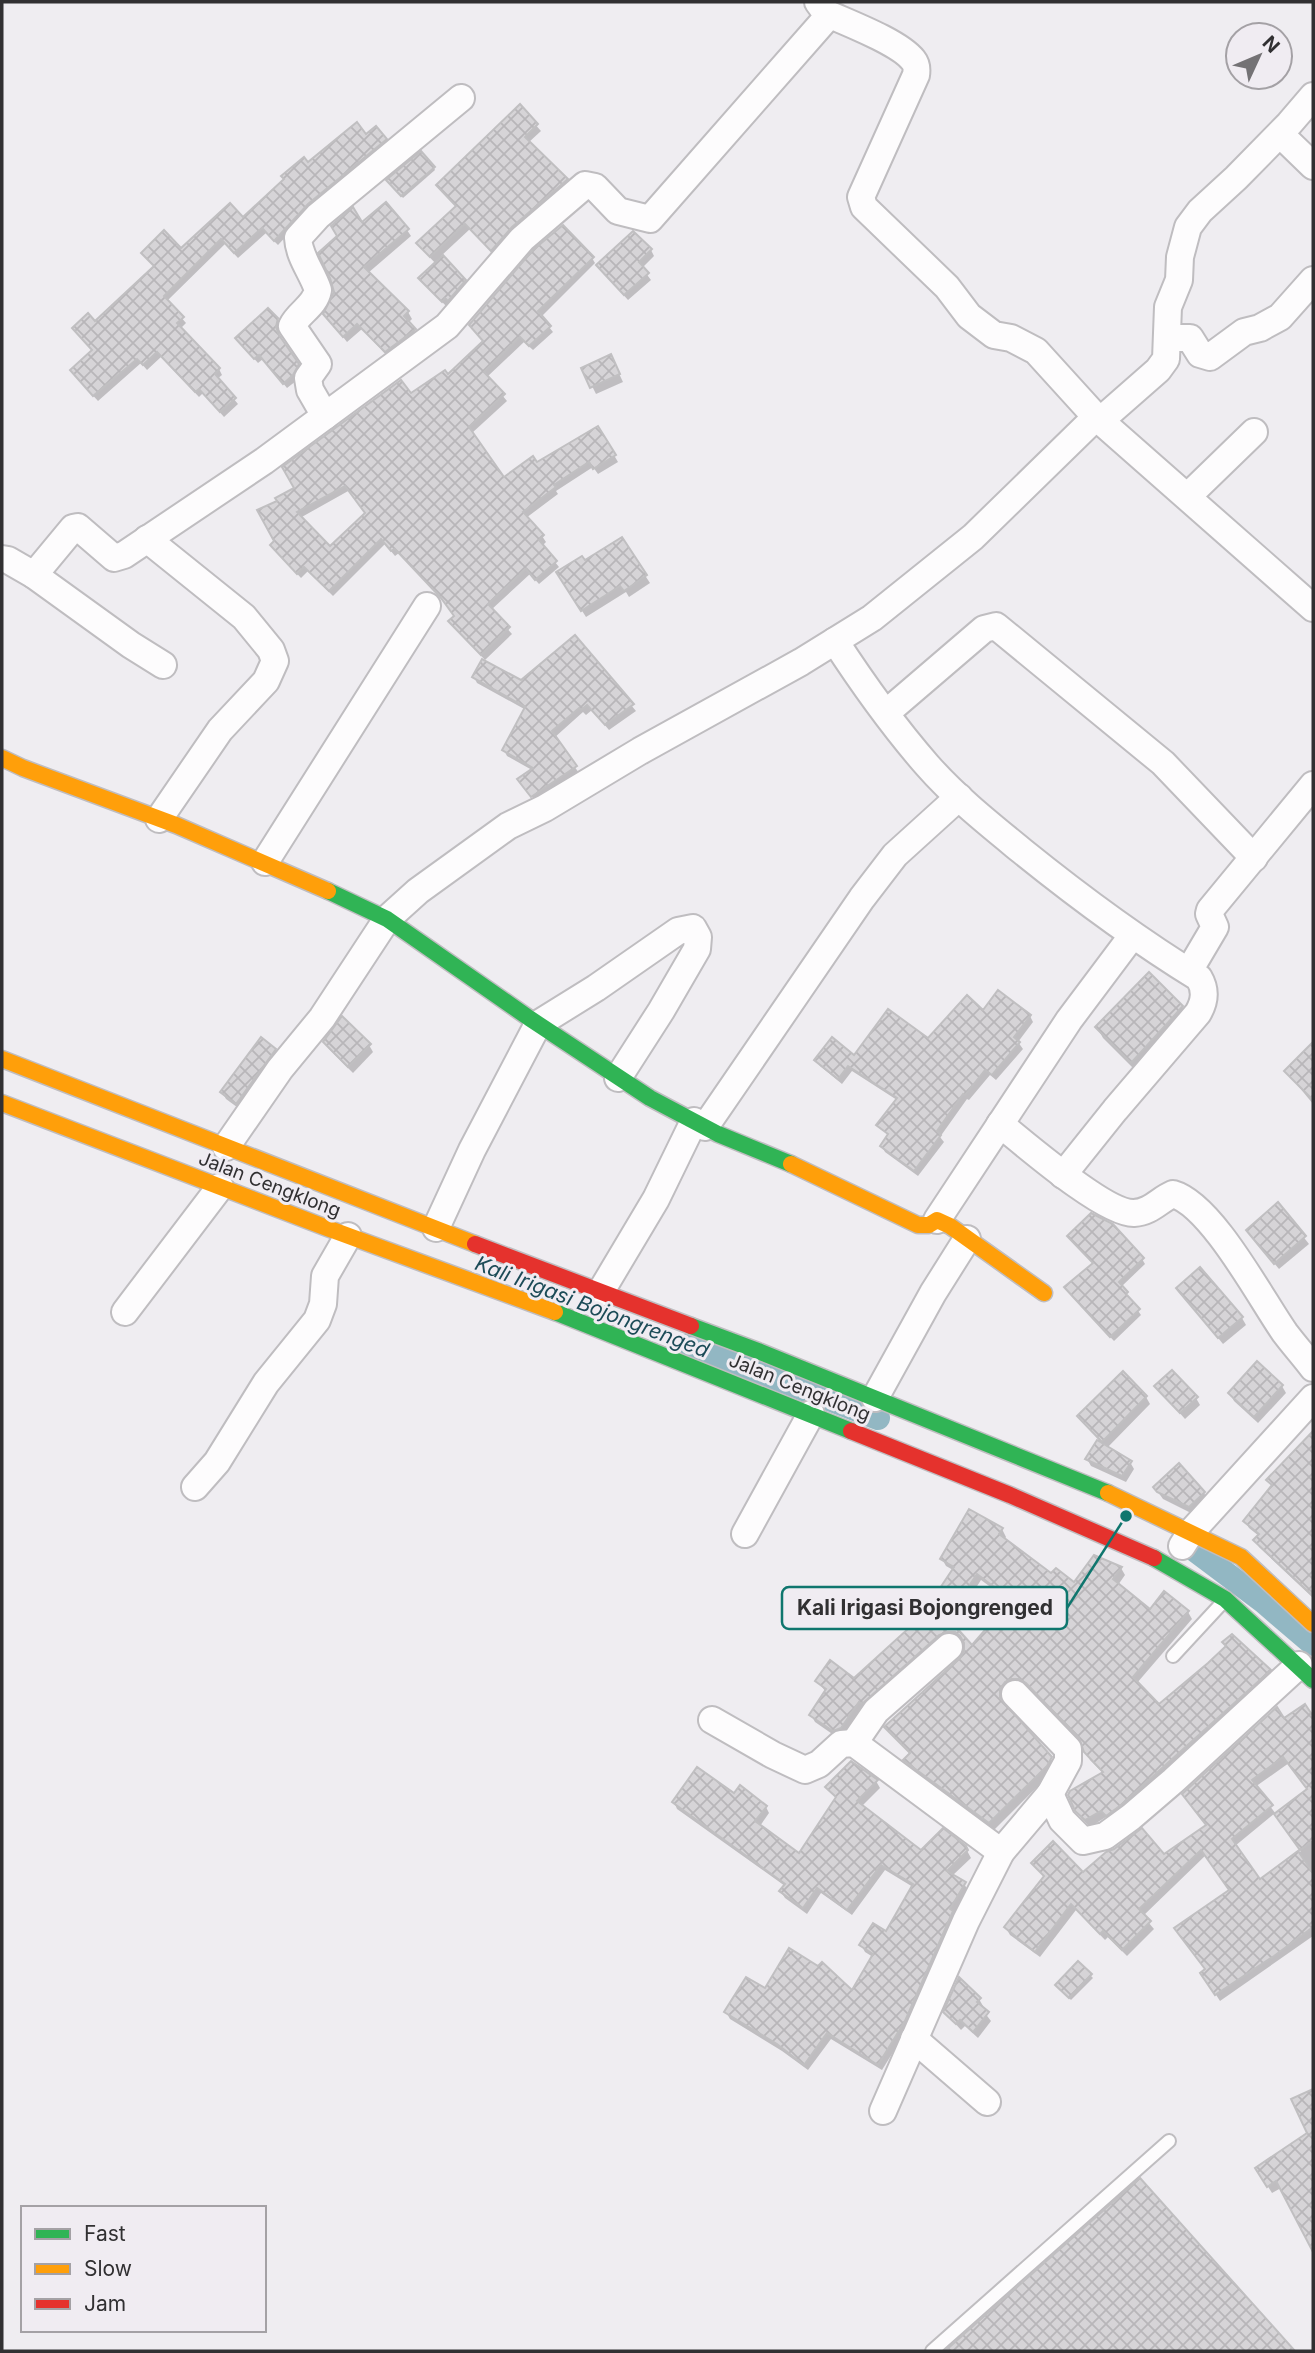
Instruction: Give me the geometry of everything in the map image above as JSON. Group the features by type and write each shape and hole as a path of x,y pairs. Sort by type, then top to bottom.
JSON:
{"street":[{"path":"34,575 72,528 84,530 114,558 124,555 264,461 447,326 522,239 585,185 594,187 618,211 650,219 824,21 822,8"},
{"path":"822,8 895,46 916,64 916,75 861,197 864,207 939,279 969,316 994,335 1011,338 1036,351 1098,419 1313,608"},
{"path":"226,1147 280,1069 322,1018 387,919 418,891 508,826 545,808 640,751 789,669 872,618 973,537 1098,419 1158,370 1166,359 1168,307 1179,280 1180,257 1188,227 1200,211 1280,134 1313,96"},
{"path":"326,416 310,390 308,379 318,364 292,326 295,319 313,303 318,290 300,252 298,239 318,216 461,99"},
{"path":"1280,134 1313,166"},
{"path":"1168,338 1190,338 1200,354 1210,357 1244,332 1260,328 1280,317 1313,280"},
{"path":"1188,496 1254,432"},
{"path":"147,539 244,617 271,650 275,661 266,681 220,730 159,819"},
{"path":"2,559 34,575 163,665"},
{"path":"265,862 427,606"},
{"path":"886,713 984,629 996,626 1164,764 1254,858"},
{"path":"835,641 928,766 959,797 1060,882 1132,936 1199,978 1204,989 1203,1003 1198,1013 1063,1175"},
{"path":"2,758 265,862 387,919 618,1078 700,1124 804,1170 919,1226 929,1225 937,1220 1069,1020 1132,936"},
{"path":"1189,971 1215,927 1210,910 1313,785"},
{"path":"584,1301 656,1199 700,1124 868,889 895,855 959,797"},
{"path":"436,1228 472,1150 538,1024 596,988 678,931 693,928 698,937 697,949 662,1011 618,1078"},
{"path":"2,1059 226,1147 338,1214 436,1228 584,1301 665,1336 868,1414 1073,1477 1180,1548 1241,1557 1313,1624"},
{"name":"Jalan Cengklong","path":"2,1102 220,1187 338,1214 584,1301 665,1336 750,1368 811,1414 868,1414 1010,1495 1180,1548 1225,1600 1306,1673"},
{"path":"1000,1124 1063,1175 1115,1209 1130,1213 1147,1211 1173,1194 1196,1209 1220,1236 1286,1334 1313,1367"},
{"path":"125,1312 220,1187"},
{"path":"195,1487 217,1462 266,1383 317,1320 323,1304 325,1276 338,1214"},
{"path":"937,1220 950,1226 1044,1293"},
{"path":"868,1414 933,1293 967,1239"},
{"path":"1180,1548 1313,1398"},
{"path":"745,1534 811,1414"},
{"path":"854,1743 876,1711 949,1647"},
{"path":"1050,1794 1062,1819 1083,1841 1105,1836 1306,1673"},
{"path":"883,2111 966,1921 1001,1852 1050,1794 1069,1761 1068,1749 1015,1694"},
{"path":"712,1720 804,1770 819,1764 841,1744 854,1743 1001,1852"},
{"path":"914,2039 987,2102"}],"lane":[{"path":"1173,1656 1225,1600"},
{"path":"932,2351 1169,2141"}],"building":[{"path":"520,104 538,124 525,137 568,179 512,227 491,251 465,224 430,257 416,243 456,206 436,185"},
{"path":"357,122 366,134 376,126 387,139 308,204 274,241 262,228 234,253 221,239 164,296 184,317 177,323 220,368 215,374 236,398 220,412 199,389 195,392 157,352 143,365 137,359 93,396 70,370 92,350 72,328 88,313 95,321 154,266 141,253 164,230 181,248 230,203 243,217 284,179 281,176 304,157 308,162"},
{"path":"421,151 435,167 401,196 386,180"},
{"path":"386,202 409,229 364,267 409,311 404,316 416,329 385,352 357,324 343,337 323,314 334,292 318,253 337,236 331,226 353,207 362,222"},
{"path":"563,225 594,257 538,311 551,326 529,346 520,337 484,372 505,394 469,427 504,477 533,456 537,462 598,426 616,455 593,469 589,462 554,485 556,487 523,512 544,535 539,540 557,561 535,580 526,569 488,604 510,627 481,655 448,621 454,616 441,598 395,549 391,551 381,539 329,591 304,567 297,574 270,545 274,541 257,510 277,501 275,498 294,488 282,467 401,380 411,393 445,370 448,374 483,341 469,325 533,250","holes":["345,486 365,513 330,546 297,512"]},
{"path":"633,231 652,249 639,262 649,273 624,295 596,265"},
{"path":"443,255 466,280 448,301 445,298 442,302 418,278"},
{"path":"268,308 278,318 276,327 279,335 299,364 293,375 283,384 259,355 254,359 235,338"},
{"path":"611,354 620,374 590,388 581,368"},
{"path":"622,537 647,575 624,591 620,586 581,611 556,572 582,556 585,560"},
{"path":"575,635 634,704 605,725 587,705 581,710 579,708 552,731 577,766 531,797 517,779 533,768 502,750 525,707 472,677 482,659 521,680"},
{"path":"1149,972 1183,1006 1131,1063 1095,1027"},
{"path":"998,990 1031,1015 1014,1037 1020,1042 992,1075 985,1070 965,1095 963,1094 937,1131 941,1135 914,1171 880,1146 888,1134 876,1125 897,1098 848,1066 838,1079 814,1060 832,1037 854,1055 888,1009 928,1038 967,995 983,1010"},
{"path":"342,1016 371,1044 348,1067 323,1042"},
{"path":"261,1037 276,1049 236,1104 220,1092"},
{"path":"1313,1042 1313,1100 1284,1071"},
{"path":"1278,1202 1306,1236 1274,1264 1246,1230"},
{"path":"1091,1213 1113,1224 1144,1258 1119,1282 1140,1309 1110,1337 1064,1287 1093,1263 1067,1236"},
{"path":"1200,1267 1243,1317 1218,1338 1176,1288"},
{"path":"1257,1361 1283,1385 1254,1417 1228,1393"},
{"path":"1172,1370 1198,1397 1180,1413 1154,1386"},
{"path":"1123,1371 1147,1396 1102,1442 1077,1416"},
{"path":"1313,1431 1313,1596 1253,1540 1259,1534 1243,1521 1272,1485 1266,1480"},
{"path":"1097,1440 1132,1461 1122,1476 1085,1459"},
{"path":"1179,1463 1205,1492 1189,1507 1157,1492 1153,1487"},
{"path":"969,1509 1003,1528 999,1534 1051,1573 1056,1568 1074,1582 1094,1555 1122,1567 1113,1579 1150,1609 1164,1591 1189,1611 1133,1677 1159,1704 1226,1646 1222,1642 1232,1634 1271,1670 1121,1805 1106,1816 1101,1811 1085,1820 1075,1811 1068,1795 1070,1791 1103,1772 1084,1752 1079,1738 1026,1683 1019,1679 1005,1682 1000,1689 1000,1698 1052,1757 1047,1766 989,1823 903,1760 910,1753 884,1727 960,1658 964,1643 955,1632 939,1635 862,1704 859,1702 841,1728 833,1731 809,1715 826,1689 815,1681 830,1660 854,1678 909,1628 905,1624 923,1606 926,1609 954,1567 940,1559","holes":["977,1574 1011,1600 972,1645 948,1618"]},
{"path":"1305,1704 1313,1716 1313,1841 1300,1850 1274,1814 1307,1789 1283,1757 1252,1780 1273,1805 1232,1839 1260,1879 1298,1851 1313,1873 1313,1927 1274,1956 1215,1995 1200,1973 1205,1969 1174,1928 1229,1890 1201,1850 1139,1909 1151,1921 1122,1950 1103,1931 1100,1934 1071,1904 1035,1952 1004,1927 1044,1876 1031,1863 1053,1841 1083,1872 1106,1852 1142,1828 1164,1854 1206,1825 1182,1794 1277,1707 1284,1718"},
{"path":"851,1761 878,1780 857,1801 921,1850 943,1828 966,1846 968,1850 947,1871 966,1882 950,1909 953,1911 905,2021 878,2065 827,2033 804,2065 777,2044 724,2012 746,1977 765,1988 789,1948 818,1966 822,1962 852,1990 873,1954 859,1945 873,1923 886,1931 913,1884 881,1865 847,1910 817,1888 803,1908 779,1891 785,1884 672,1802 697,1767 734,1793 740,1785 767,1806 755,1821 799,1853 836,1797 825,1787"},
{"path":"1078,1961 1092,1974 1069,1998 1055,1985"},
{"path":"959,1977 981,1998 977,2002 989,2012 973,2032 960,2020 956,2024 943,2012"},
{"path":"1313,2089 1313,2252 1276,2181 1267,2187 1255,2168 1307,2133 1291,2099"},
{"path":"1140,2178 1295,2351 945,2351"}],"waterway":[{"name":"Kali Irigasi Bojongrenged","path":"690,1345 878,1418"},
{"name":"Kali Irigasi Bojongrenged","path":"1184,1542 1264,1602 1313,1644"}],"traffic: fast":[{"path":"328,891 387,919 650,1098 718,1134 791,1164"},
{"path":"555,1312 851,1431"},
{"path":"691,1326 1108,1493"},
{"path":"1154,1558 1225,1599 1313,1680"}],"traffic: slow":[{"path":"2,758 176,825 328,891"},
{"path":"2,1059 475,1244"},
{"path":"2,1103 555,1312"},
{"path":"791,1164 918,1225 929,1225 937,1220 950,1226 1044,1293"},
{"path":"1108,1493 1241,1557 1313,1624"}],"traffic: jam":[{"path":"475,1244 691,1326"},
{"path":"851,1431 1010,1495 1154,1558"}],"place":[{"name":"Kali Irigasi Bojongrenged","path":"1126,1516"}]}
